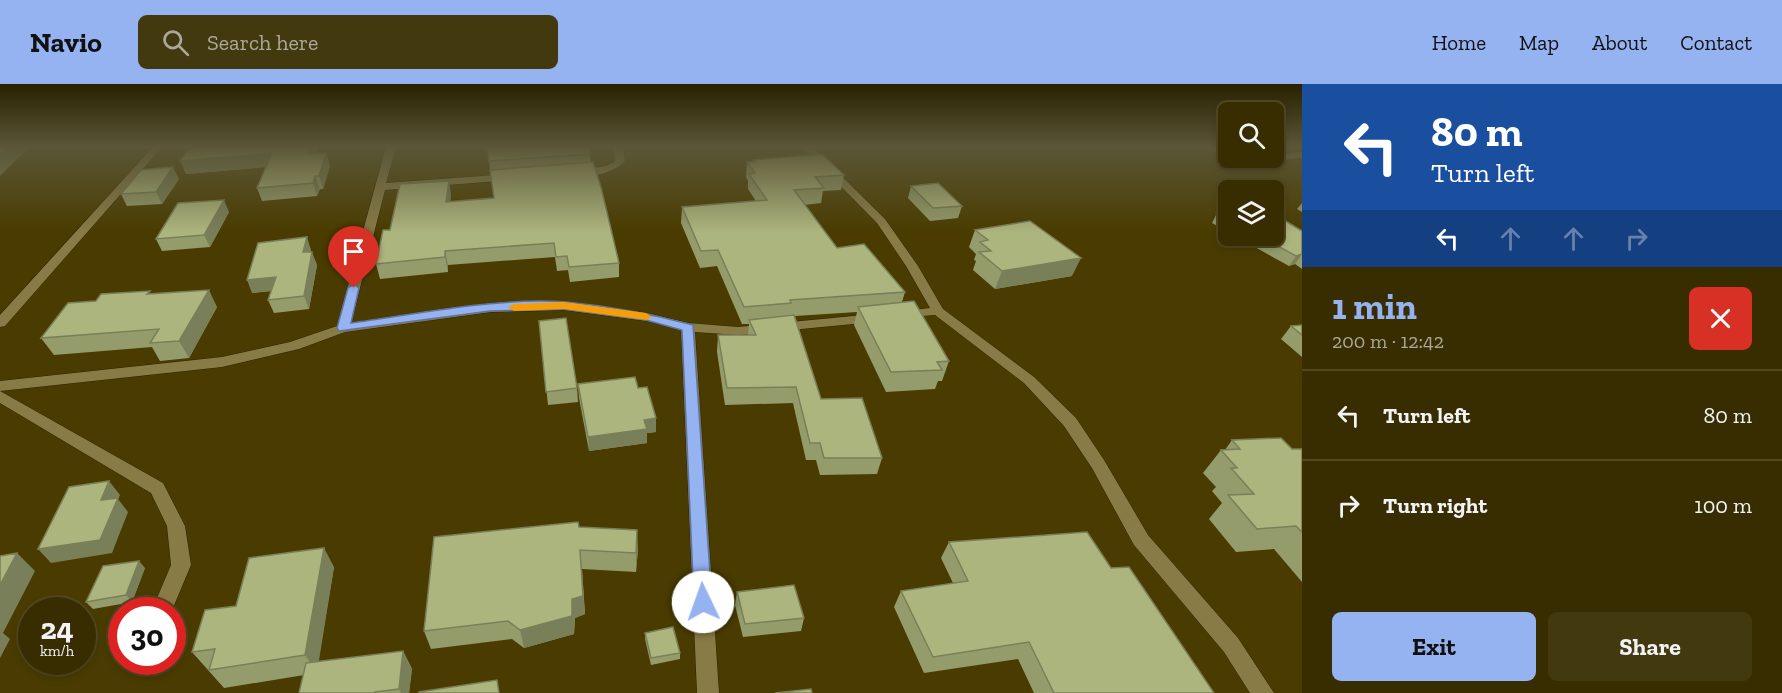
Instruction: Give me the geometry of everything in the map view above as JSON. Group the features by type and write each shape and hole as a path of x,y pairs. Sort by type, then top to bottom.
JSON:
{"street":[{"path":"0,323 132,175"},
{"path":"343,328 383,175"},
{"path":"836,175 881,221 912,266 938,311 1029,380 1070,422 1098,464 1141,540 1231,645 1263,693"},
{"path":"380,187 528,176"},
{"path":"0,386 222,362 294,346 343,328 490,308 564,306 647,317 688,327 738,331 938,311"},
{"path":"688,327 708,693"},
{"path":"0,396 157,488 176,526 181,565 167,597"}],"building":[{"path":"136,175 167,175 156,192 121,194"},
{"path":"262,175 319,175 315,176 313,183 257,188"},
{"path":"491,175 597,175 619,263 569,267 567,256 556,257 554,243 445,251 445,257 376,264 383,230 390,230 400,184 449,181 446,202 494,198"},
{"path":"750,175 838,175 815,177 824,188 794,190 837,248 864,244 905,292 790,300 791,303 744,307 718,250 701,251 682,207 767,200"},
{"path":"938,183 962,206 933,208 911,186"},
{"path":"224,200 204,235 156,239 178,203"},
{"path":"1284,220 1302,231 1302,254 1296,256 1278,246 1284,246"},
{"path":"1030,221 1081,258 1002,271 979,252 991,251 980,242 988,240 975,230"},
{"path":"307,237 303,252 312,252 304,296 268,300 276,277 247,280 258,243"},
{"path":"209,290 179,341 150,343 159,329 41,338 68,303 96,301 101,294"},
{"path":"914,301 949,361 937,362 942,370 891,372 858,307"},
{"path":"794,315 821,399 862,398 882,458 824,458 820,443 810,443 796,387 727,388 718,335 756,335 749,320"},
{"path":"566,318 577,388 546,392 539,321"},
{"path":"1302,325 1302,335 1291,326"},
{"path":"635,377 638,388 647,387 656,418 644,420 647,429 588,437 578,384"},
{"path":"1281,438 1292,449 1302,449 1302,532 1296,526 1257,529 1228,495 1254,494 1231,468 1237,468 1221,450 1240,449 1232,440"},
{"path":"109,481 101,500 118,498 100,540 38,549 69,487"},
{"path":"578,522 579,527 637,530 636,553 580,550 583,596 572,599 572,616 520,630 508,621 424,631 434,537"},
{"path":"1087,532 1111,568 1129,567 1214,693 1054,693 1029,642 933,657 901,591 968,581 949,542"},
{"path":"324,548 305,655 209,670 215,649 192,652 205,610 236,606 249,558"},
{"path":"17,553 0,585 0,556"},
{"path":"139,561 126,595 96,600 96,597 88,597 103,566"},
{"path":"794,585 804,618 745,624 737,592"},
{"path":"673,627 680,653 651,658 645,633"},
{"path":"403,651 399,689 375,693 299,693 306,663"},
{"path":"497,680 499,693 419,693 419,692"},
{"path":"811,689 812,693 775,693"}],"slow traffic":[{"path":"514,307 564,306 646,317"}],"route":[{"path":"354,288 343,328 490,308 564,306 647,317 688,327 703,602"}]}
